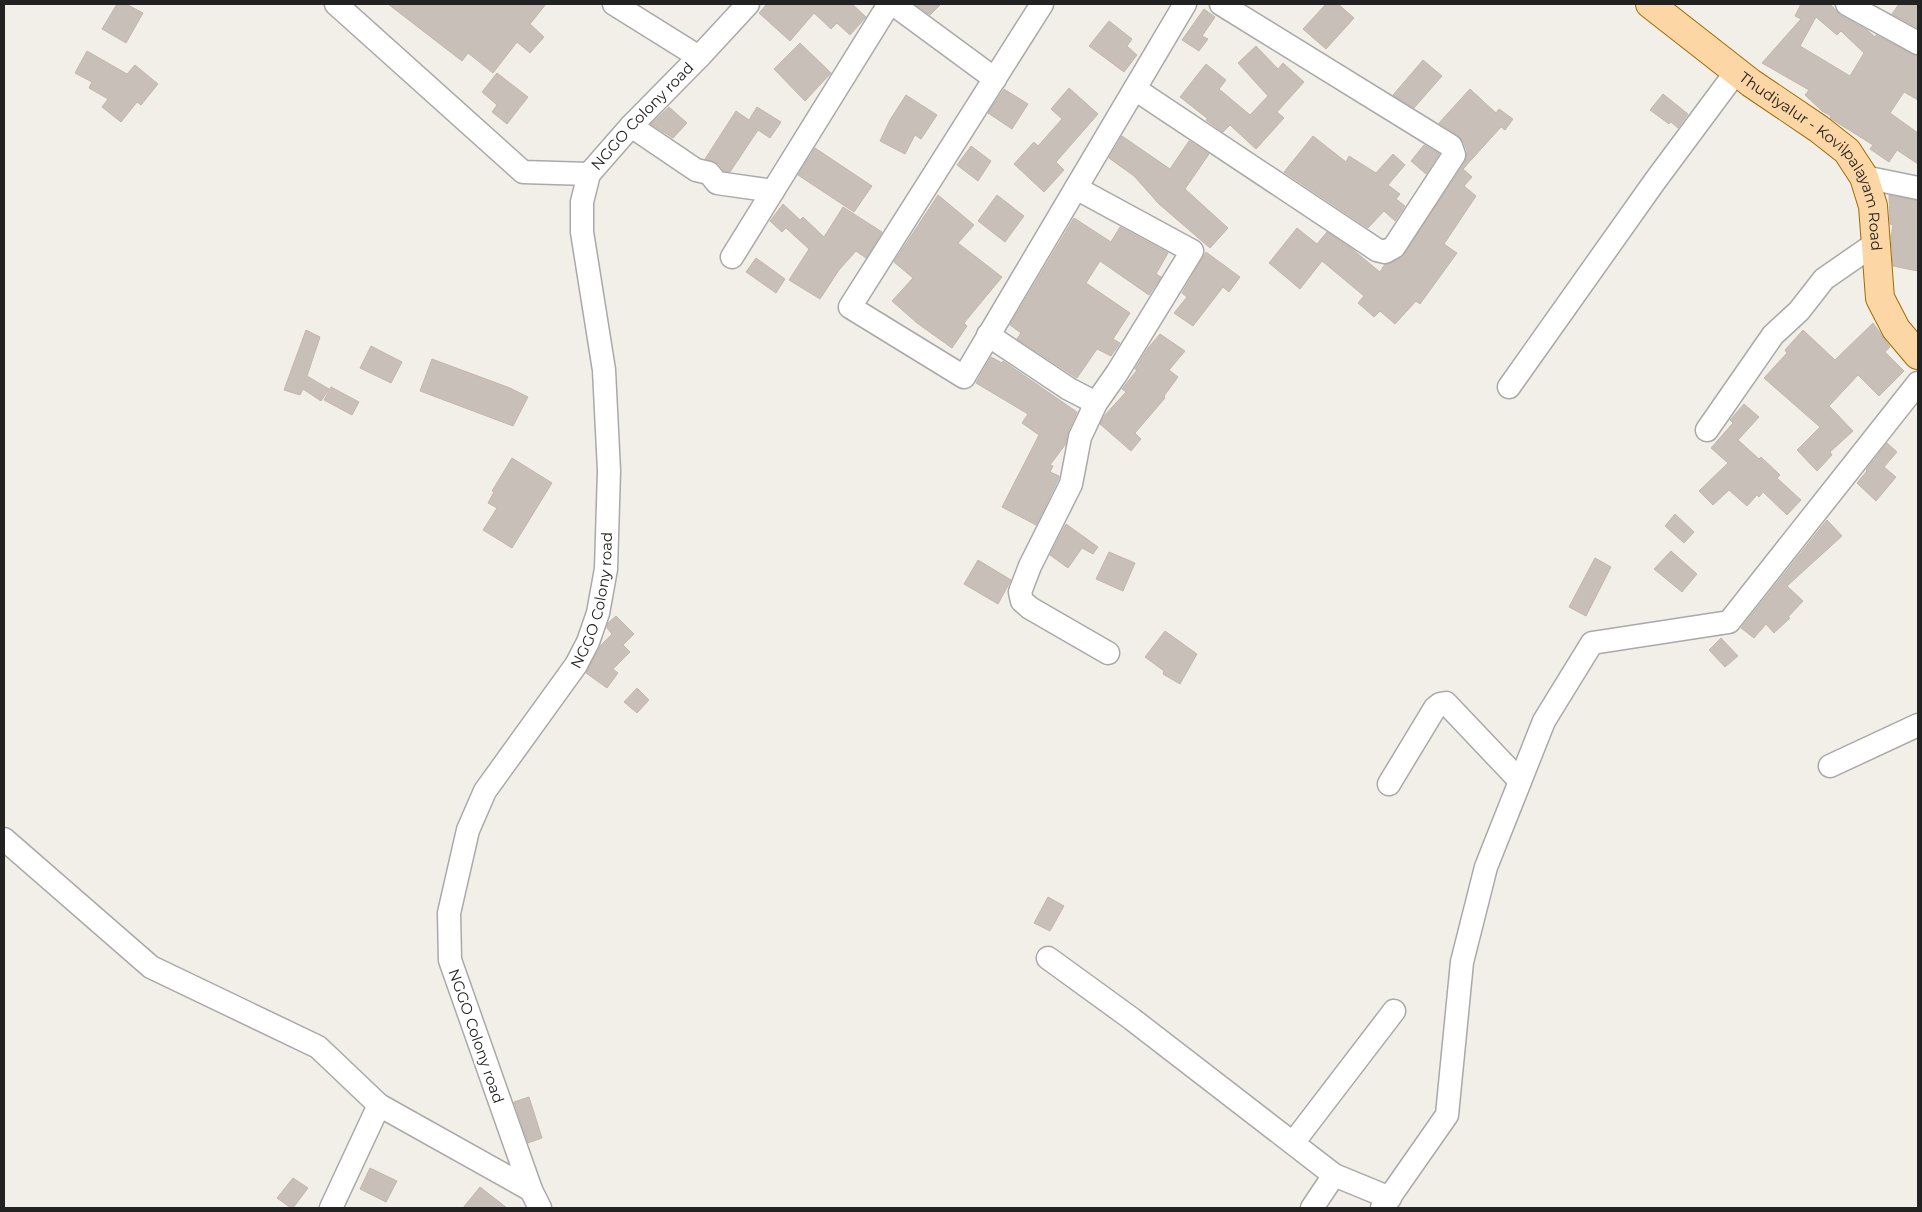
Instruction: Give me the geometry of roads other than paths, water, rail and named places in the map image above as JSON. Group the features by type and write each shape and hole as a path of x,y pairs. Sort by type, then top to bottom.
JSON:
{"main road":[{"name":"Thudiyalur - Kovilpalayam Road","path":"1650,4 1736,72 1819,129 1847,151 1864,177 1873,206 1880,298 1896,329 1918,355"}],"street":[{"path":"336,4 523,172 589,174"},
{"path":"614,4 700,57"},
{"name":"NGGO Colony road","path":"535,1199 450,960 449,913 468,830 485,791 576,664 588,642 598,613 606,569 609,471 604,370 582,232 582,202 589,174 631,126 700,57 748,4"},
{"path":"732,257 889,4"},
{"path":"893,4 995,78"},
{"path":"1042,4 850,307 964,377 1185,4"},
{"path":"1135,89 1377,250 1385,252 1394,247 1454,155 1453,150 1442,141 1220,4"},
{"path":"1847,4 1918,43"},
{"path":"1509,386 1655,181 1736,72"},
{"path":"631,126 696,170 710,173 717,183 773,191"},
{"path":"1864,177 1918,188"},
{"path":"1076,188 1192,252 1117,373 1096,403 1080,438 1071,484 1030,566 1020,592 1022,601 1030,608 1108,653"},
{"path":"1707,430 1774,335 1799,311 1824,279 1876,243"},
{"path":"988,335 1069,389 1096,403"},
{"path":"1048,958 1132,1019 1334,1174 1386,1203 1447,1115 1462,962 1486,868 1544,721 1592,643 1729,622 1918,383"},
{"path":"1389,784 1435,708 1440,704 1446,703 1520,781"},
{"path":"1830,766 1918,725"},
{"path":"4,838 151,967 318,1046 379,1105 535,1199"},
{"path":"1293,1143 1394,1011"},
{"path":"331,1208 379,1105"},
{"path":"1312,1208 1334,1174"}]}
